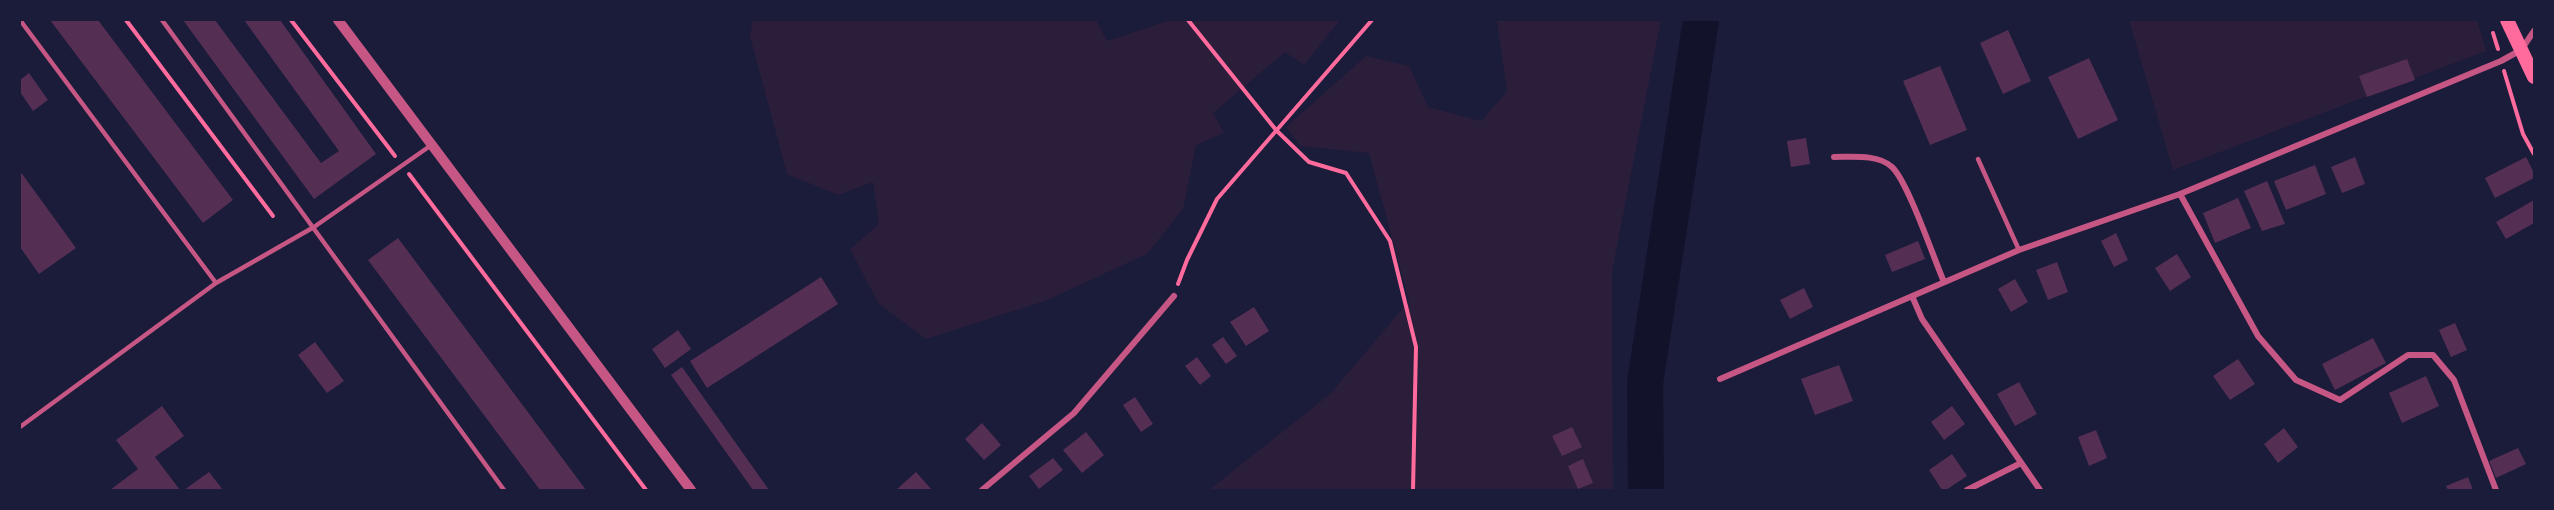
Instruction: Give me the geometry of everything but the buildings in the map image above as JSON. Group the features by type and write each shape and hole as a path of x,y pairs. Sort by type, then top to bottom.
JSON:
{"main road":[{"path":"2509,23 2535,77"}],"street":[{"path":"338,20 691,490"},
{"path":"1720,380 2019,249 2180,194 2501,61 2521,50 2535,30"},
{"path":"1834,157 1865,156 1892,166 1903,183 1944,282"},
{"path":"2180,194 2258,336 2296,380 2340,400 2408,355 2433,355 2454,381 2496,490"},
{"path":"982,490 1074,413 1174,296"},
{"path":"1912,296 1922,319 2040,490"},
{"path":"1968,490 2020,463"}],"lane":[{"path":"20,20 216,283"},
{"path":"162,20 504,490"},
{"path":"20,427 216,283 314,227 431,146"},
{"path":"1978,159 2019,249"}],"path":[{"path":"126,20 273,216"},
{"path":"291,20 646,490"},
{"path":"1188,20 1276,130 1309,162 1346,173 1390,242 1416,347 1413,490"},
{"path":"1174,296 1187,260 1217,199 1372,20"},
{"path":"2493,33 2523,134 2535,154"}],"shaded area":[{"path":"753,20 1096,20 1107,41 1170,20 1340,20 1304,65 1285,52 1213,113 1224,133 1196,145 1183,209 1147,254 1045,301 926,339 878,303 850,249 879,224 873,182 838,195 787,174 750,36"},
{"path":"1494,20 1661,20 1612,272 1613,490 1209,490 1330,394 1409,301 1369,153 1300,146 1286,127 1366,56 1409,66 1428,107 1481,121 1507,91 1497,22"},
{"path":"2129,20 2477,20 2486,51 2173,170"}],"waterway":[{"path":"1646,490 1645,383 1701,20"}]}
